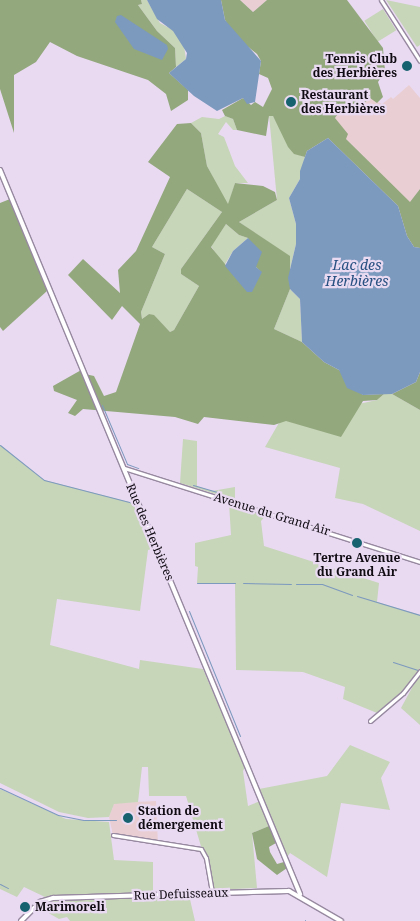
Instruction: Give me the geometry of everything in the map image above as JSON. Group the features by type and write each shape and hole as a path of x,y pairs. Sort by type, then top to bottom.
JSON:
{"street":[{"path":"381,0 420,61"},
{"name":"Rue des Herbières","path":"0,170 300,894"},
{"name":"Avenue du Grand Air","path":"124,468 420,562"},
{"path":"370,721 403,693 420,671"},
{"path":"113,836 201,849 206,858 212,892"},
{"name":"Rue Defuisseaux","path":"21,921 40,902 53,898 289,891 300,894 341,921"}],"shaded area":[{"path":"240,0 267,0 253,12"},
{"path":"409,85 420,98 420,189 410,203 346,139 335,118 341,109 353,113 370,98 382,104 391,97 393,99"},
{"path":"156,801 158,843 113,835 109,817 114,803"}],"green space":[{"path":"0,0 141,0 142,4 138,5 157,31 175,48 176,67 169,73 188,90 188,100 171,111 166,94 148,80 77,56 50,42 36,62 14,75 14,133 0,89"},
{"path":"141,0 147,0 160,23 173,30 184,46 186,59 176,67 175,48 157,31 138,5 142,4"},
{"path":"221,0 240,0 253,12 267,0 347,0 383,48 385,71 378,82 383,97 377,103 370,98 353,113 341,109 335,118 348,134 346,139 410,202 420,189 420,248 414,247 407,236 398,206 328,138 307,151 305,157 294,154 288,147 273,116 269,116 266,136 237,130 233,119 225,116 222,110 243,98 251,105 255,102 263,107 272,89 268,78 259,74 261,61 257,54 236,37 225,20"},
{"path":"386,0 420,7 420,45 417,47"},
{"path":"383,9 396,30 378,42 364,21"},
{"path":"269,115 273,116 294,153 305,157 300,179 289,198 296,224 296,244 288,278 290,257 239,222 277,200"},
{"path":"225,116 233,119 237,130 233,130 226,122 218,134 224,137 235,166 248,183 235,183 228,206 207,166 201,133 191,123 202,117 219,119"},
{"path":"191,123 201,133 207,166 228,204 235,183 263,186 275,192 277,200 239,222 290,256 290,289 274,329 302,342 324,362 339,370 363,395 384,394 377,400 363,401 341,437 286,421 274,425 204,417 198,424 175,417 83,409 75,416 68,413 77,400 54,391 53,386 83,369 85,374 94,376 104,396 116,392 140,324 122,306 112,320 68,275 83,259 120,293 118,270 136,251 170,177 148,162 177,124","holes":["187,189 222,212 181,269 181,274 199,286 174,330 170,332 154,315 149,314 142,319 141,312 165,254 152,247","226,224 239,235 248,238 256,267 261,272 248,292 211,247"]},
{"path":"187,189 222,212 181,269 181,274 199,286 174,330 170,332 154,316 149,314 142,319 141,312 165,254 152,247"},
{"path":"10,199 47,291 3,331 0,327 0,203"},
{"path":"226,224 239,235 248,238 233,251 224,266 211,246"},
{"path":"290,289 300,299 302,342 274,329"},
{"path":"420,372 420,410 392,394 416,382"},
{"path":"384,394 392,394 420,410 420,531 363,504 335,498 340,468 265,447 280,421 377,400"},
{"path":"183,439 197,441 197,486 212,491 235,487 235,500 180,483"},
{"path":"0,445 44,480 133,503 152,549 148,550 140,611 57,599 50,645 139,669 140,660 203,669 245,767 243,771 248,806 260,801 269,826 252,833 257,888 214,890 186,796 149,796 148,767 142,767 138,802 114,804 109,817 88,818 59,812 0,783"},
{"path":"229,503 266,515 261,521 264,546 379,583 377,602 420,615 420,668 401,694 377,713 343,699 345,687 303,672 236,670 235,584 197,583 198,567 195,566 195,543 231,535"},
{"path":"420,673 420,725 401,708"},
{"path":"350,745 390,762 381,778 390,810 341,803 327,877 290,853 287,857 259,789 327,776"},
{"path":"0,789 66,819 109,822 114,860 153,862 153,892 45,897 24,887 17,897 0,889"},
{"path":"269,826 276,843 269,847 270,852 277,864 284,862 287,868 277,875 257,859 252,833"},
{"path":"189,895 195,921 70,921 67,917 59,919 38,907 57,899"}],"water":[{"path":"147,0 221,0 225,20 261,61 255,102 247,104 243,98 217,111 194,96 169,73 186,59 187,53 173,31 157,19"},
{"path":"121,15 167,45 168,49 162,60 134,49 115,22 117,16"},
{"name":"Lac des Herbières","path":"328,138 398,206 407,236 414,247 420,248 420,372 416,382 392,394 363,395 347,388 339,370 324,362 302,342 300,299 290,289 288,278 296,244 296,224 289,198 300,179 300,171 307,151"},
{"path":"248,238 262,252 256,267 262,272 252,292 247,292 225,266 233,251"}],"waterway":[{"path":"102,405 127,464 138,468"},
{"path":"0,445 44,480 133,503"},
{"path":"193,485 218,492"},
{"path":"197,583 235,583"},
{"path":"243,583 291,584"},
{"path":"296,584 322,584 352,595"},
{"path":"357,596 420,615"},
{"path":"189,611 240,736"},
{"path":"393,662 418,670"},
{"path":"0,788 58,815 84,820 116,820"},
{"path":"0,884 8,888"}],"place":[{"name":"Tennis Club des Herbières","path":"407,66"},
{"name":"Restaurant des Herbières","path":"291,102"},
{"name":"Tertre Avenue du Grand Air","path":"357,543"},
{"name":"Station de démergement","path":"128,818"},
{"name":"Marimoreli","path":"25,907"}]}
